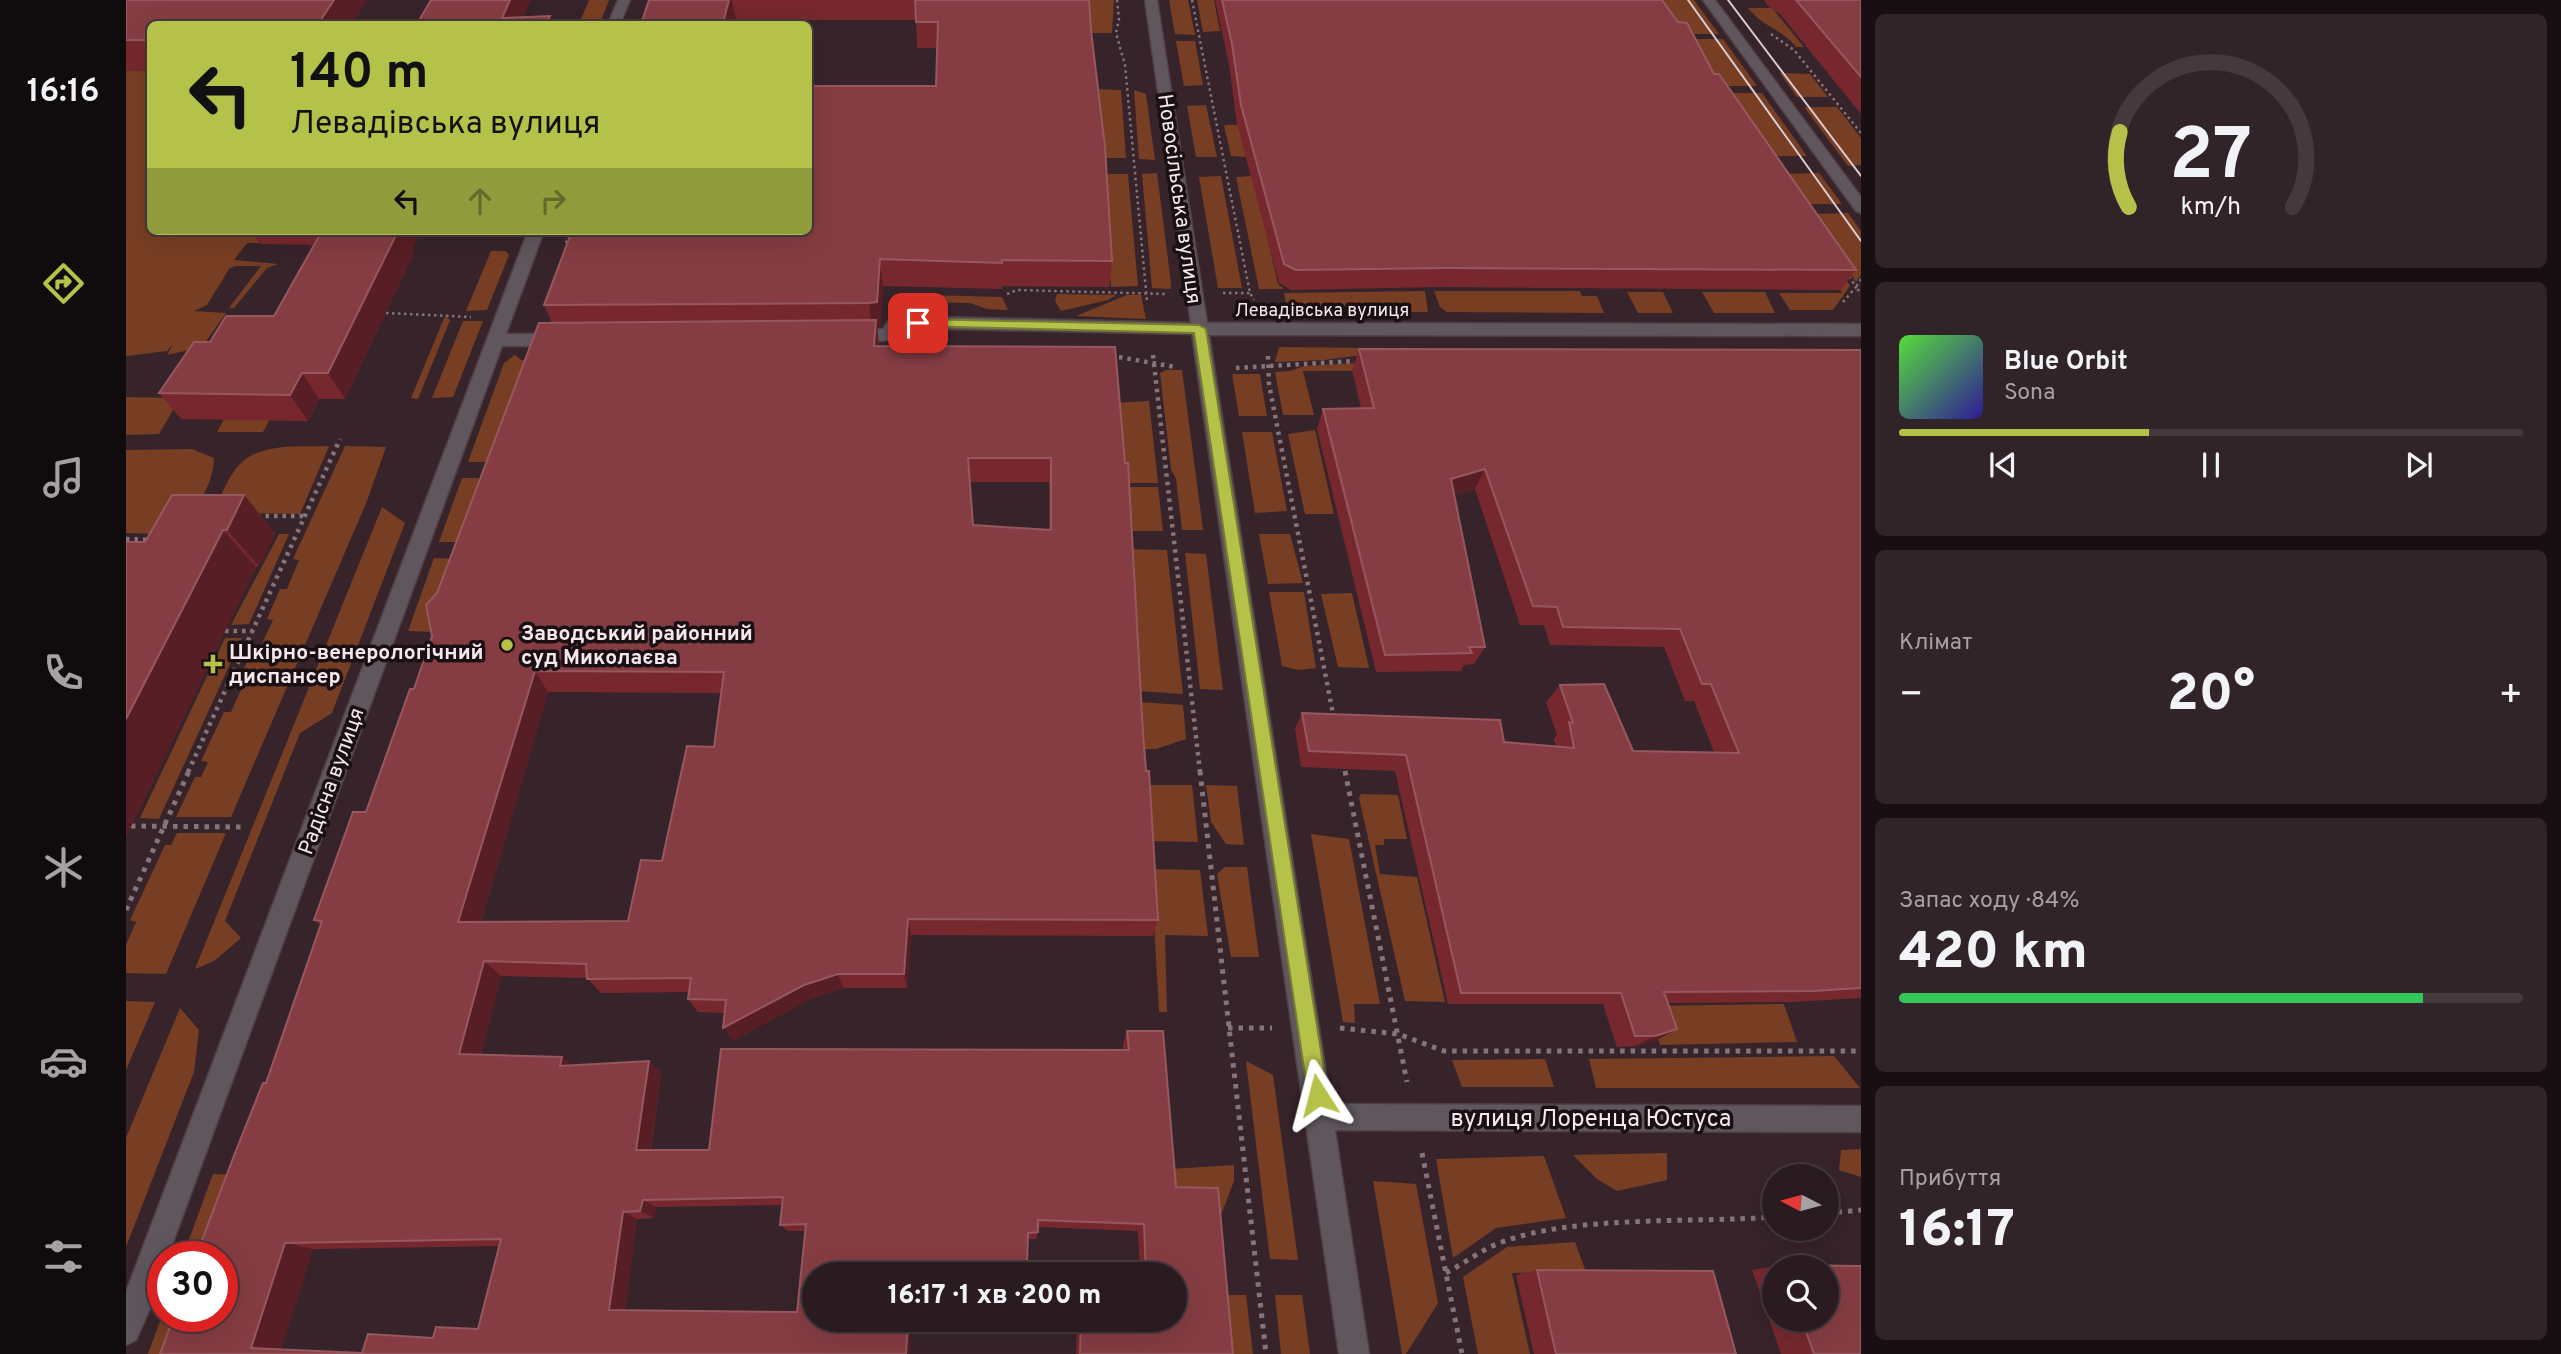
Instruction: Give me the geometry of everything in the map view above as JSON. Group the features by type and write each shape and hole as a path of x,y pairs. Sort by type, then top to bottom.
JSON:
{"street":[{"path":"615,21 624,0"},
{"name":"Новосільська вулиця","path":"1151,0 1199,329 1322,1117 1354,1354"},
{"path":"1709,0 1861,208"},
{"name":"Радісна вулиця","path":"126,1330 534,235"},
{"name":"Левадівська вулиця","path":"834,338 888,334 896,322 1199,329 1861,331"},
{"path":"495,340 577,340"},
{"name":"вулиця Лоренца Юстуса","path":"1322,1117 1861,1119"}],"path":[{"path":"1118,0 1119,19 1116,33 1125,65 1146,291 1266,1354"},
{"path":"1192,0 1250,293 1260,311 1264,329 1269,384 1335,721"},
{"path":"1760,27 1794,50 1861,132"},
{"path":"1848,276 1861,295"},
{"path":"1835,311 1861,279"},
{"path":"1003,295 1017,290 1250,293"},
{"path":"126,910 129,897 165,826 340,439"},
{"path":"252,516 305,516"},
{"path":"126,539 157,540"},
{"path":"225,631 253,631"},
{"path":"1342,759 1462,1354"},
{"path":"131,826 243,827"},
{"path":"1228,1028 1343,1028 1398,1034 1444,1051 1861,1051"},
{"path":"1839,1212 1861,1210"},
{"path":"1446,1273 1505,1241 1623,1222 1714,1222 1762,1218"}],"shaded area":[{"path":"589,0 609,0 601,21 580,21"},
{"path":"1088,0 1114,0 1112,33 1089,33"},
{"path":"1169,0 1188,0 1195,35 1175,34"},
{"path":"1197,0 1214,0 1220,31 1203,32"},
{"path":"1660,0 1694,0 1719,34 1685,34"},
{"path":"1748,8 1772,8 1804,47 1796,47"},
{"path":"1689,39 1723,39 1757,86 1722,86"},
{"path":"1176,41 1195,41 1203,85 1184,86"},
{"path":"126,57 147,57 147,235 265,235 260,243 247,243 234,260 278,264 267,268 234,308 229,308 261,266 235,266 229,269 207,305 194,311 226,313 202,347 167,355 173,344 167,351 126,356"},
{"path":"1780,73 1810,74 1828,97 1797,97"},
{"path":"1096,89 1121,90 1126,158 1101,158"},
{"path":"1134,90 1146,94 1155,160 1139,159"},
{"path":"1725,93 1762,93 1807,156 1770,156"},
{"path":"1206,105 1217,157 1196,157 1187,106"},
{"path":"1804,107 1837,107 1861,138 1861,165 1848,166"},
{"path":"1224,125 1240,125 1246,157 1231,156"},
{"path":"1157,173 1171,289 1152,288 1142,174"},
{"path":"1819,173 1842,204 1804,204 1783,174"},
{"path":"1103,174 1128,174 1138,286 1111,287"},
{"path":"1221,176 1242,288 1218,288 1199,177"},
{"path":"1253,176 1278,284 1284,289 1259,289 1236,177"},
{"path":"1848,213 1861,231 1861,275 1856,282 1811,214"},
{"path":"1823,244 1850,286 1833,310 1790,310 1779,293 1842,293 1812,245"},
{"path":"491,251 506,251 509,255 487,310 466,311"},
{"path":"1425,291 1428,312 1288,312 1284,293"},
{"path":"1434,291 1580,291 1582,296 1597,296 1604,313 1447,312 1440,307"},
{"path":"1627,292 1663,292 1673,313 1638,313"},
{"path":"1702,292 1765,292 1775,313 1714,313"},
{"path":"1057,294 1116,295 1108,300 1061,311 1055,301"},
{"path":"924,295 1002,297 1008,310 987,309 970,303 919,302"},
{"path":"1127,295 1141,295 1146,319 1076,316"},
{"path":"445,316 450,320 418,399 411,398"},
{"path":"463,321 483,321 453,397 432,398"},
{"path":"1279,347 1373,348 1370,354 1324,360 1275,362"},
{"path":"1395,348 1632,349 1643,370 1303,371 1314,415 1283,415 1275,372 1304,366 1377,362 1390,355"},
{"path":"515,355 521,360 532,362 494,462 468,462 504,363"},
{"path":"1166,370 1182,370 1203,530 1182,530 1176,479 1171,469 1160,373"},
{"path":"1232,374 1260,374 1267,416 1239,416"},
{"path":"126,397 180,398 159,434 126,435"},
{"path":"234,400 280,400 263,432 217,432"},
{"path":"1149,401 1158,483 1129,483 1125,479 1116,403"},
{"path":"1315,430 1334,514 1305,514 1288,434"},
{"path":"1242,432 1272,432 1287,511 1255,513"},
{"path":"329,446 300,514 213,512 232,474 249,457 282,447"},
{"path":"345,446 386,447 367,501 231,817 176,817 195,777 201,777 208,762 201,761 224,712 231,712 245,681 238,681 253,650 259,650 273,620 267,619 280,589 287,589 299,560 293,559"},
{"path":"192,449 214,458 207,487 190,516 175,529 164,533 126,533 126,450"},
{"path":"462,478 488,478 464,542 439,542"},
{"path":"1129,487 1158,487 1163,531 1127,531 1125,490"},
{"path":"382,507 405,523 332,713 300,733 225,921 241,938 214,961 195,969"},
{"path":"279,534 289,534 249,624 231,625"},
{"path":"1259,534 1290,534 1303,583 1268,584"},
{"path":"1128,549 1167,550 1183,694 1138,691"},
{"path":"1185,553 1206,554 1223,690 1200,689"},
{"path":"434,558 459,559 435,632 408,631"},
{"path":"1269,592 1304,592 1316,668 1298,670 1282,666"},
{"path":"1352,593 1369,668 1338,667 1321,594"},
{"path":"225,638 242,638 159,819 140,818"},
{"path":"1137,702 1183,705 1186,739 1156,749 1140,749"},
{"path":"1146,785 1192,785 1198,842 1151,841"},
{"path":"1206,785 1237,786 1244,845 1226,844 1211,822"},
{"path":"1361,794 1398,795 1407,839 1384,839 1384,845 1375,845 1380,874 1417,877 1445,1002 1405,1001 1359,798"},
{"path":"177,833 226,833 166,974 126,973 126,945 136,922 130,920 165,845 171,845"},
{"path":"1311,834 1349,839 1380,1004 1354,1004 1355,1023 1343,1022"},
{"path":"1225,867 1247,867 1259,957 1231,957 1217,874"},
{"path":"1151,869 1200,870 1208,936 1165,935 1167,1012 1159,1012"},
{"path":"126,1001 155,1002 126,1070"},
{"path":"1784,1004 1797,1042 1660,1045 1648,1006"},
{"path":"180,1008 199,1030 194,1072 126,1247 126,1138"},
{"path":"1834,1056 1860,1088 1596,1088 1589,1059"},
{"path":"1545,1059 1554,1087 1462,1087 1452,1060"},
{"path":"1246,1061 1273,1075 1298,1260 1270,1259"},
{"path":"1861,1149 1861,1177 1839,1170 1841,1150"},
{"path":"1667,1153 1667,1180 1617,1191 1597,1179 1573,1155"},
{"path":"1544,1156 1566,1218 1496,1228 1453,1258 1436,1159"},
{"path":"1234,1165 1234,1181 1221,1215 1224,1251 1215,1249 1169,1193 1170,1169"},
{"path":"213,1174 242,1175 217,1241 188,1241"},
{"path":"1373,1181 1416,1184 1438,1303 1406,1354 1402,1354"},
{"path":"1575,1242 1586,1272 1512,1273 1530,1354 1478,1354 1463,1277 1507,1247"},
{"path":"1221,1295 1246,1295 1253,1354 1226,1354"},
{"path":"1275,1295 1302,1295 1310,1354 1281,1354"},
{"path":"156,1332 183,1332 175,1354 148,1354"}],"building":[{"path":"126,0 334,0 320,21 147,21 147,40 126,40"},
{"path":"431,0 510,0 502,18 550,16 548,21 419,21"},
{"path":"649,0 729,0 724,21 642,21"},
{"path":"915,0 1089,0 1105,147 1112,261 1002,260 1002,263 880,259 877,302 869,303 544,305 570,235 812,235 812,86 936,86 938,22 916,22"},
{"path":"1222,0 1662,0 1678,22 1687,23 1714,74 1719,74 1856,270 1296,270 1284,264 1241,105"},
{"path":"1796,0 1861,0 1861,77"},
{"path":"320,235 396,235 328,373 302,373 290,395 159,393 194,342 210,342 226,316 274,316"},
{"path":"876,320 874,346 1115,347 1125,463 1128,463 1143,733 1146,771 1149,771 1158,920 908,919 904,974 838,974 804,985 723,1028 726,1000 688,999 691,978 587,979 586,964 484,961 459,1054 562,1057 560,1066 649,1061 636,1150 709,1150 721,1049 1129,1050 1127,1031 1163,1031 1176,1187 1218,1188 1233,1354 1080,1354 1081,1332 1187,1332 1187,1262 1146,1262 1144,1224 1038,1220 1038,1232 1028,1233 1027,1262 802,1262 806,1224 780,1225 783,1197 643,1200 640,1211 623,1212 609,1310 797,1312 802,1263 802,1332 907,1332 906,1354 160,1354 168,1332 238,1332 238,1241 202,1241 263,1083 266,1083 322,921 314,920 353,812 366,812 410,689 414,689 432,636 426,605 437,593 539,323","holes":["968,458 1051,458 1051,530 973,525","535,671 724,672 714,747 687,746 662,861 641,860 628,921 458,922","501,1239 478,1329 436,1327 433,1338 368,1334 362,1353 251,1348 285,1243"]},
{"path":"1359,349 1861,350 1861,988 1664,992 1677,1029 1655,1036 1635,1036 1621,993 1461,993 1406,755 1309,751 1302,713 1500,720 1504,742 1574,748 1569,722 1573,723 1560,685 1604,684 1633,751 1739,753 1711,684 1702,684 1680,629 1563,627 1557,607 1533,606 1485,469 1451,479 1485,647 1469,647 1472,653 1385,655 1323,409 1374,408"},
{"path":"172,495 244,495 227,530 223,530 126,719 126,542 145,542"},
{"path":"1839,1266 1861,1266 1861,1354 1814,1354 1806,1332 1839,1332"},
{"path":"1537,1270 1713,1271 1736,1354 1556,1354"}],"tram line":[{"path":"1688,0 1861,241"},
{"path":"1728,0 1861,176"}],"place":[{"name":"Заводський районний суд Миколаєва","path":"507,645"},
{"name":"Шкірно-венерологічний диспансер","path":"213,664"}],"route":[{"path":"918,323 1199,329 1318,1095"}]}
